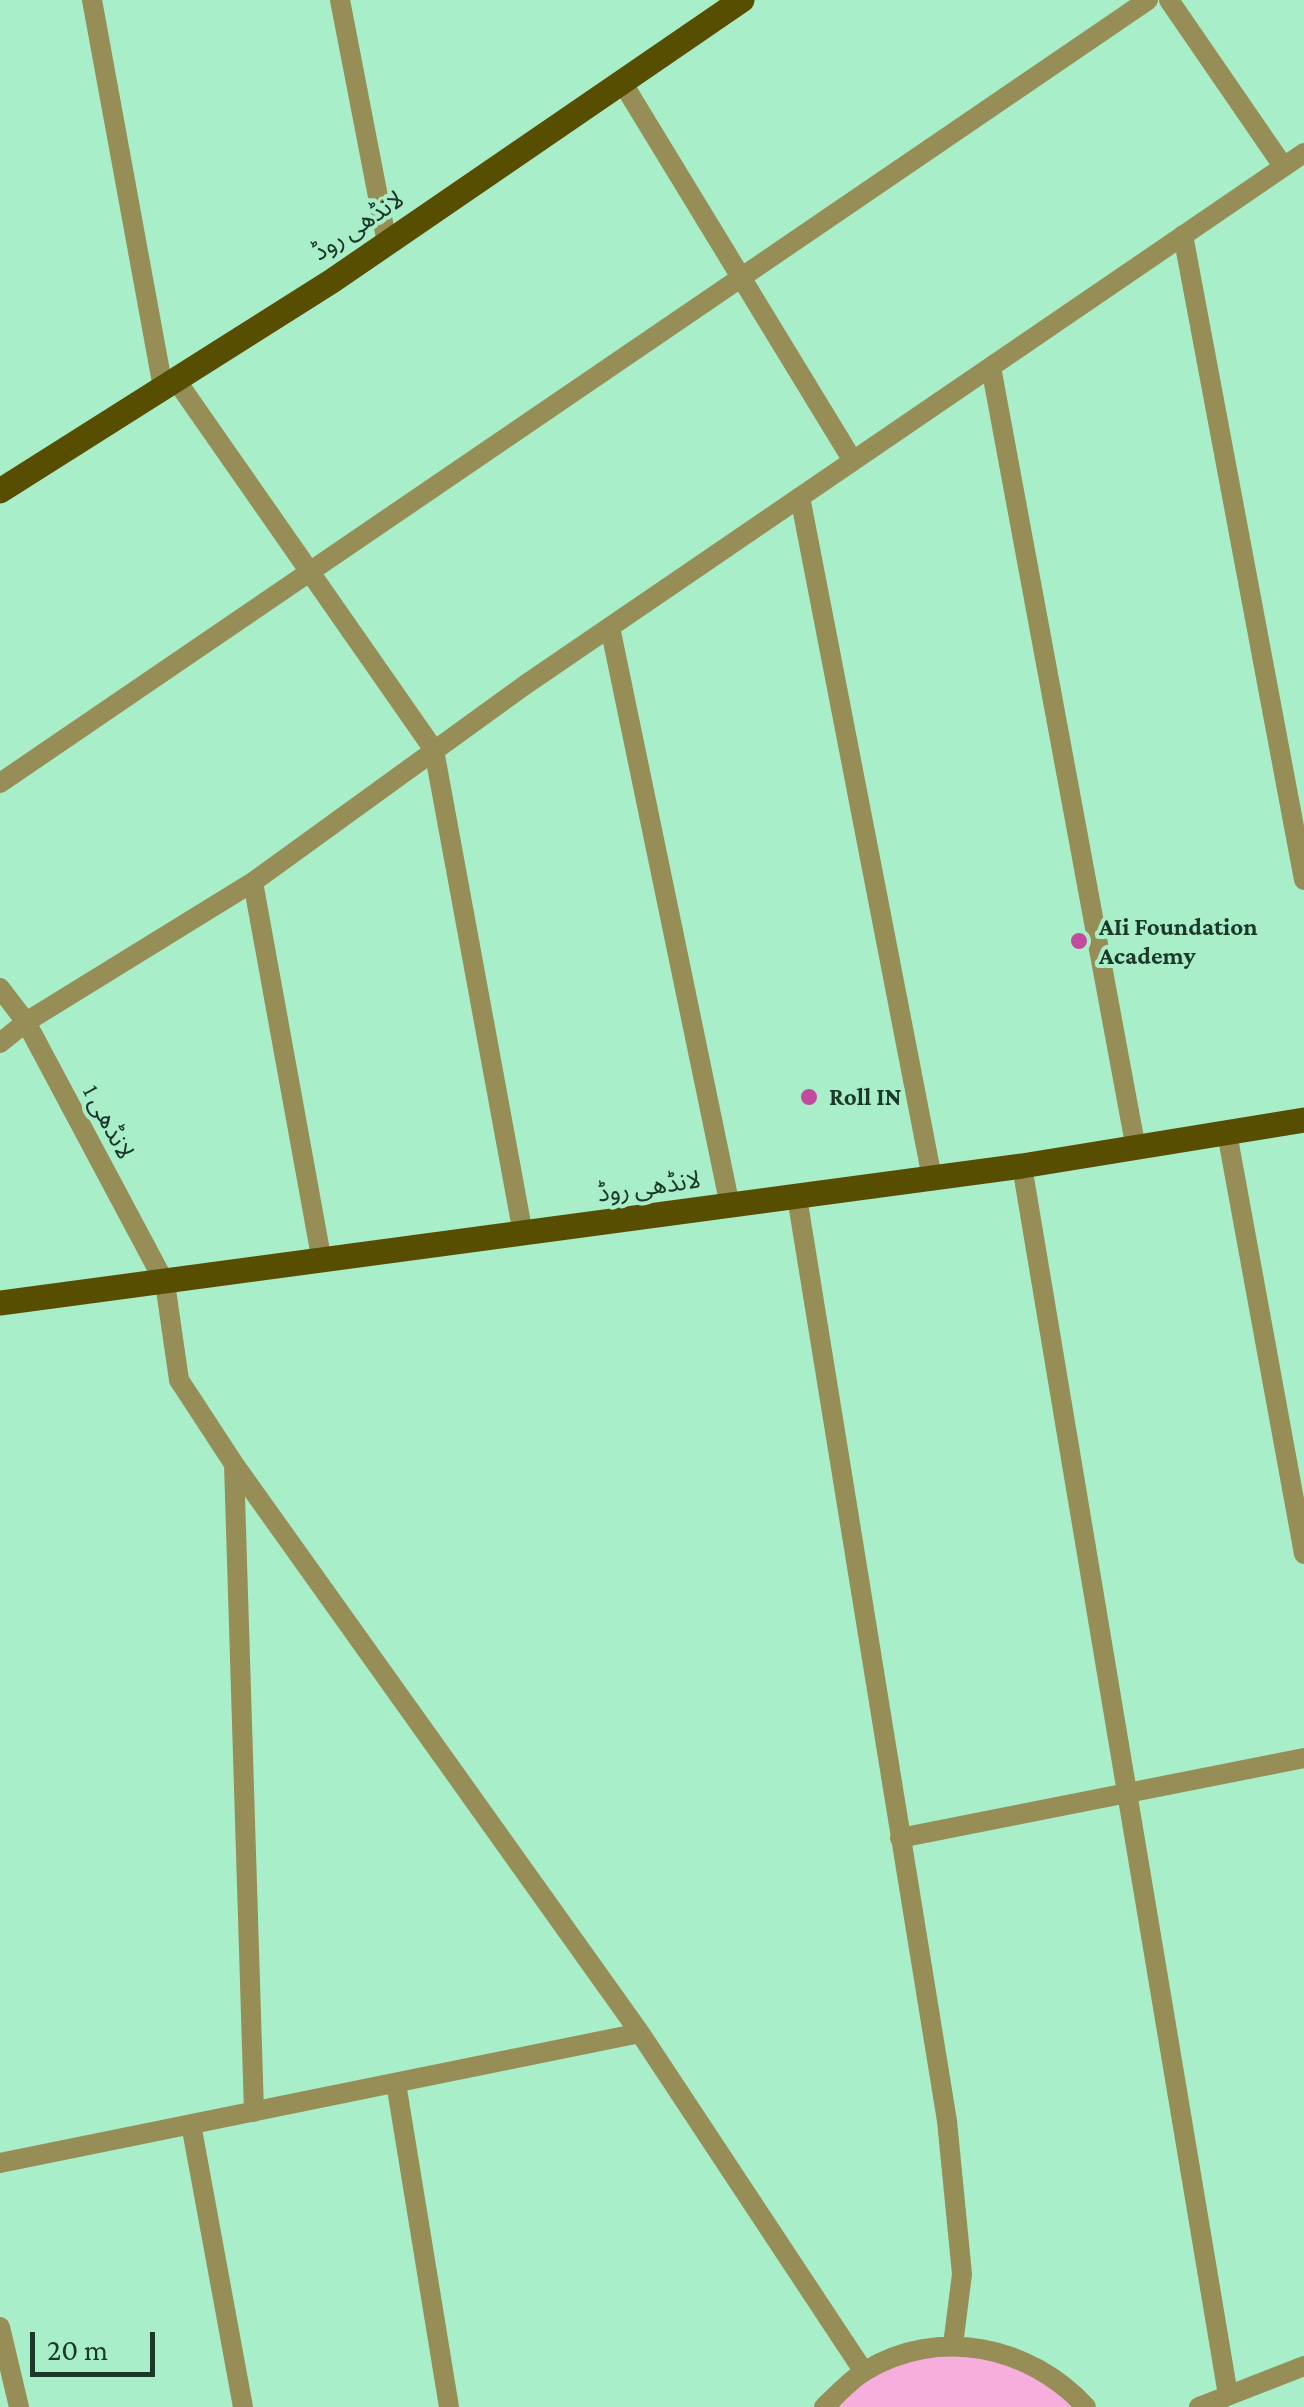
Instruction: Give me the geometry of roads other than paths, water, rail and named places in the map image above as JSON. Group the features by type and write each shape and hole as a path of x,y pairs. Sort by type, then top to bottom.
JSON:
{"main road":[{"name":"لانڈھی روڈ","path":"0,492 387,243 622,82 714,9 742,0"},
{"name":"لانڈھی روڈ","path":"0,1303 1022,1166 1304,1120"}],"street":[{"path":"92,0 169,384 310,572 434,750 524,1234"},
{"path":"340,0 387,243"},
{"path":"0,783 1148,0"},
{"path":"1169,0 1283,166"},
{"path":"622,82 853,461"},
{"path":"0,1043 26,1022 252,882 610,626 1304,152"},
{"path":"1183,235 1304,880"},
{"path":"991,366 1136,1149"},
{"path":"800,497 932,1178"},
{"path":"610,626 730,1206"},
{"path":"252,882 322,1262"},
{"name":"لانڈھی 1","path":"0,988 26,1022 165,1283 179,1380 234,1464 640,2033 864,2372"},
{"path":"1226,1133 1304,1554"},
{"path":"1022,1166 1130,1792 1228,2396"},
{"path":"797,1197 947,2121 962,2274 953,2345"},
{"path":"234,1464 254,2112"},
{"path":"900,1838 1304,1758"},
{"path":"0,2162 640,2033"},
{"path":"396,2082 449,2407"},
{"path":"191,2124 242,2407"},
{"path":"0,2327 20,2407"},
{"path":"824,2407 864,2372 907,2352 953,2345 1010,2354 1062,2381 1086,2407"},
{"path":"1199,2407 1304,2366"}],"place":[{"name":"AIi Foundation Academy","path":"1079,941"},
{"name":"Roll IN","path":"809,1097"}]}
